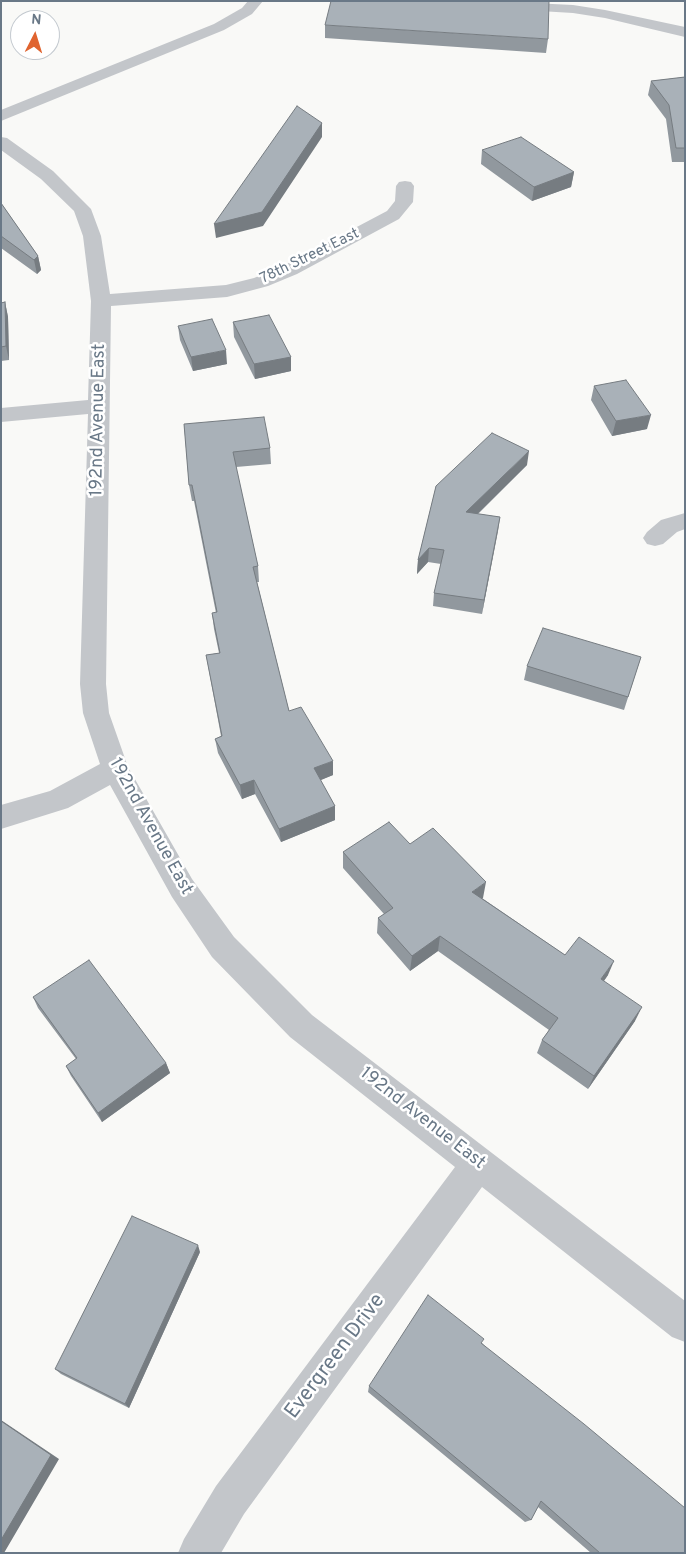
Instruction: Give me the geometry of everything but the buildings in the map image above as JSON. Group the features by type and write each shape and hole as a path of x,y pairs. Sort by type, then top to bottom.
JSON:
{"street":[{"path":"1,116 218,27 247,11 256,1"},
{"path":"497,6 573,9 597,12 685,32"},
{"name":"192nd Avenue East","path":"1,142 48,175 82,208 92,236 101,301 93,684 96,713 115,769 182,888 223,948 301,1026 685,1324"},
{"name":"78th Street East","path":"101,301 227,291 261,282 290,270 393,215 404,202 405,186"},
{"path":"1,415 99,406"},
{"path":"655,538 670,526 685,521"},
{"path":"1,817 58,800 115,769"},
{"name":"Evergreen Drive","path":"198,1553 230,1500 480,1164"}]}
